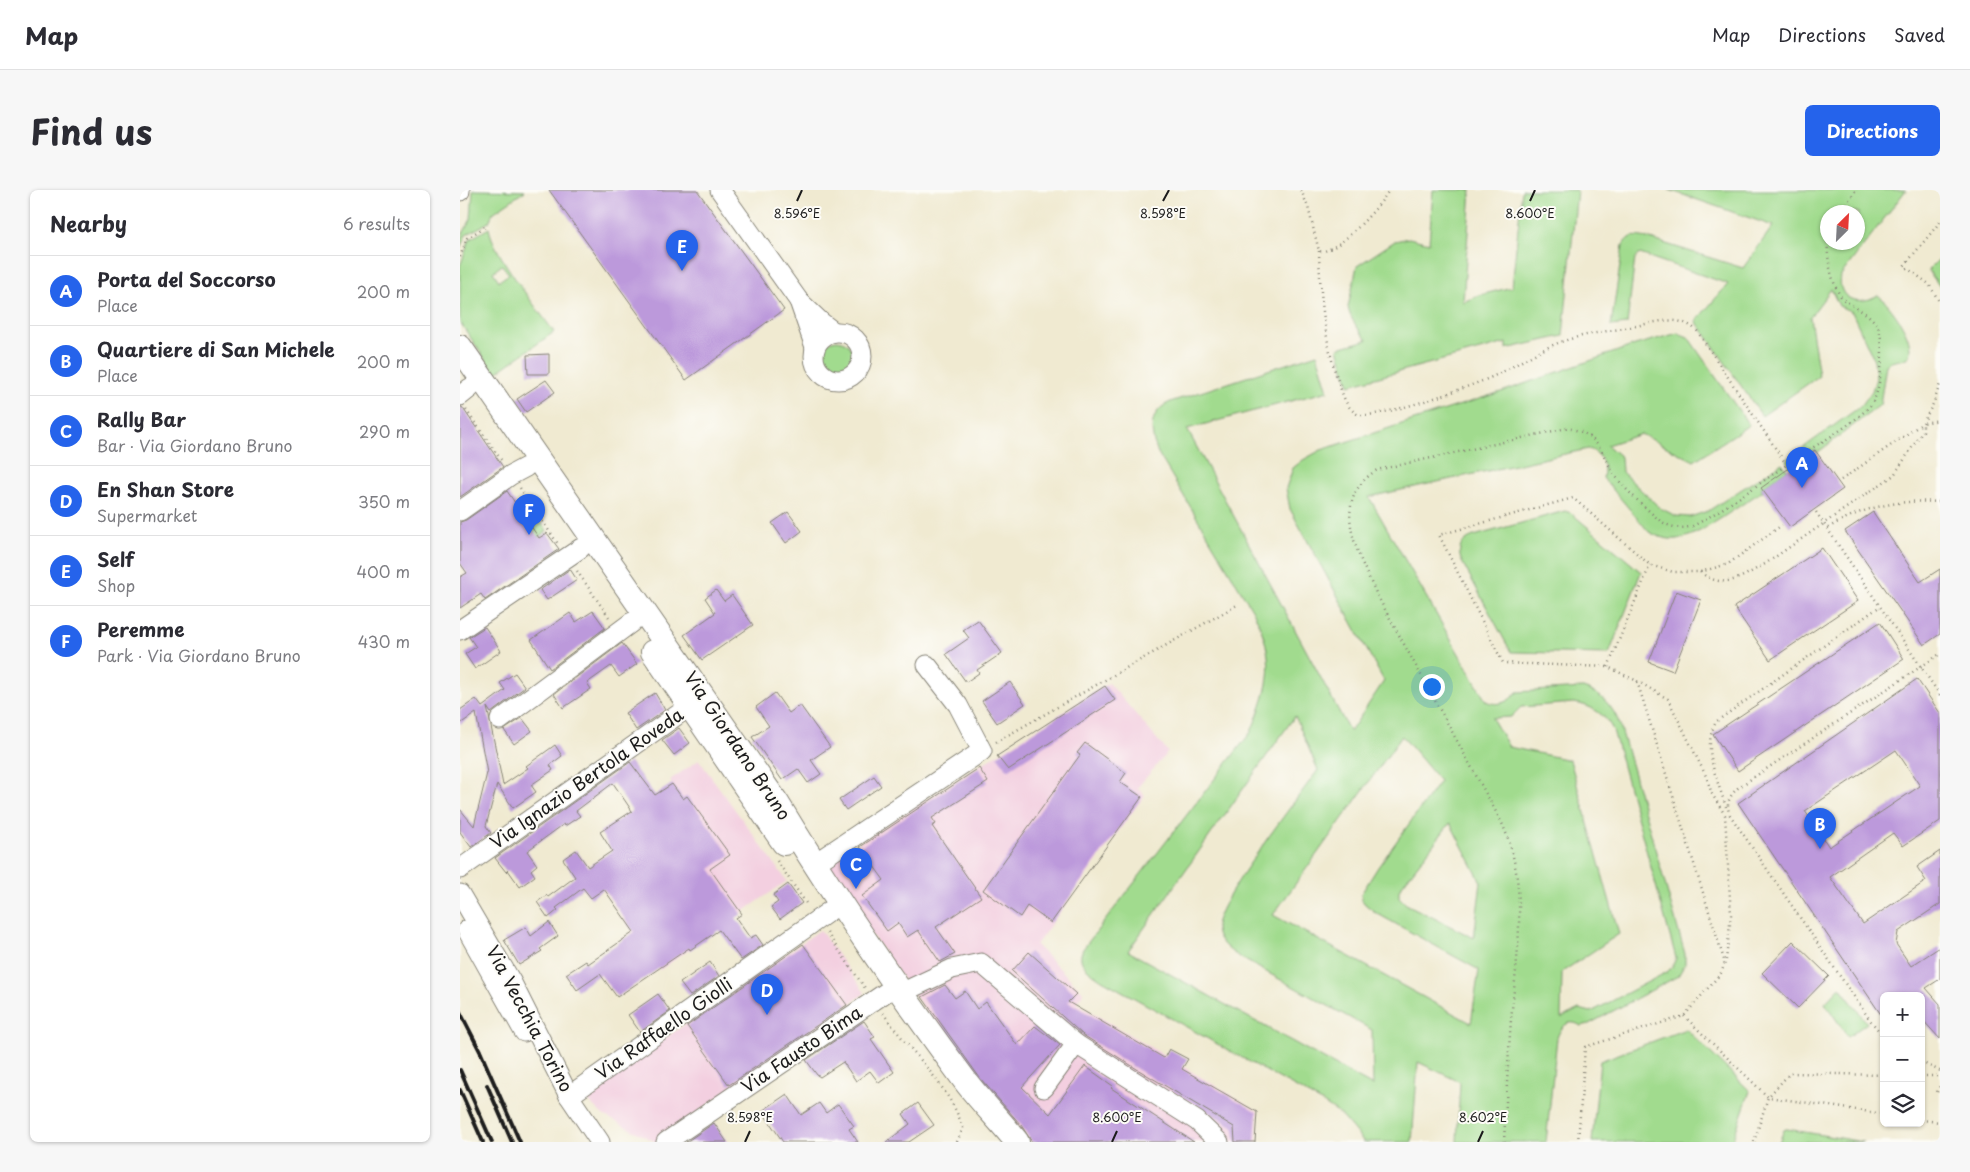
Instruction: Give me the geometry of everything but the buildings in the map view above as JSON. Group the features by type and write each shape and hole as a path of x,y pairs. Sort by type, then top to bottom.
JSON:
{"main road":[{"name":"Via Giordano Bruno","path":"460,346 777,803 959,1096 997,1142"},
{"name":"Via Giordano Bruno","path":"463,386 526,467 831,910 964,1080 1017,1142"}],"street":[{"path":"720,190 798,301 834,332"},
{"path":"798,301 815,346 815,363 825,376 841,380 855,373 862,360 860,345 849,334 834,332 826,334 815,346"},
{"path":"460,511 511,475 526,467"},
{"path":"460,630 581,548"},
{"path":"500,720 632,622"},
{"path":"814,864 982,751 958,705 927,665"},
{"name":"Via Ignazio Bertola Roveda","path":"460,869 690,706"},
{"name":"Via Vecchia Torino","path":"460,894 511,980 569,1096 600,1142"},
{"name":"Via Raffaello Giolli","path":"569,1096 831,910"},
{"path":"460,917 540,1058 552,1064"},
{"name":"Via Fausto Bima","path":"666,1142 895,992 952,969 981,963 1076,1044"},
{"path":"1044,1088 1076,1044 1196,1121 1219,1142"}],"path":[{"path":"1301,190 1308,208 1319,251 1322,304 1329,350 1347,405 1357,414 1365,416 1462,389 1562,342 1664,321 1679,321 1690,325 1696,331 1784,461"},
{"path":"1319,251 1323,252 1334,247 1358,227 1380,204 1389,190"},
{"path":"1845,205 1856,190"},
{"path":"1940,222 1904,266 1929,284 1940,303"},
{"path":"460,258 467,238 488,225"},
{"path":"1504,1142 1508,1058 1520,920 1514,852 1501,821 1377,595 1360,559 1350,526 1355,493 1360,483 1377,470 1567,428 1579,431 1593,439 1604,453 1618,479 1659,520 1665,524 1681,528 1693,526 1839,430 1870,406 1874,400 1881,367 1882,346 1880,331 1869,315 1846,301 1838,292 1830,268 1829,250"},
{"path":"1700,572 1710,580 1719,582 1727,582 1744,576 1765,564 1896,473 1923,431 1923,424 1934,402 1940,384"},
{"path":"1841,480 1923,424 1940,420"},
{"path":"1578,1142 1585,1047 1684,1016 1721,973 1725,963 1730,915 1725,815 1712,794 1706,776 1668,699 1608,666 1503,663 1439,535 1573,498 1650,565 1673,572 1700,572 1728,564 1782,525"},
{"path":"1828,528 1861,510 1900,502 1940,502"},
{"path":"1816,512 1940,696"},
{"path":"1608,666 1650,565"},
{"path":"982,751 1237,605"},
{"path":"1730,815 1710,749 1710,734 1719,718 1879,607"},
{"path":"1880,1032 1730,815 1727,807 1729,800 1740,787 1940,654"},
{"path":"1636,681 1725,963"},
{"path":"1725,815 1730,815"},
{"path":"1684,1016 1768,1097 1880,1113"},
{"path":"1925,1064 1940,1071"},
{"path":"1754,1142 1768,1097 1790,1073 1880,1076"},
{"path":"1925,1076 1940,1076"},
{"path":"1937,1092 1940,1086"},
{"path":"1925,1120 1940,1122"}],"shaded area":[{"path":"1109,683 1168,752 1137,788 1145,795 1036,945 1083,992 1076,1003 1258,1111 1257,1142 1032,1142 984,1093 823,866"},
{"path":"699,760 787,881 660,970 659,968 617,997 591,963 633,932 588,867 612,851 600,832 672,784 670,780"},
{"path":"820,930 865,993 656,1142 603,1115 583,1096"}],"green space":[{"path":"473,190 525,191 493,213 489,222 466,235 460,248 460,239 471,219"},
{"path":"1433,190 1471,190 1463,302 1480,295 1512,287 1522,190 1577,190 1563,336 1506,349 1506,343 1349,385 1338,348 1367,340 1353,320 1348,307 1357,266 1395,241 1409,238 1429,243"},
{"path":"1669,190 1906,190 1865,244 1865,205 1820,205 1820,250 1860,250 1841,275 1840,284 1842,291 1851,299 1857,300 1864,300 1878,295 1901,323 1909,340 1910,349 1909,356 1886,365 1880,405 1817,453 1815,450 1791,467 1786,460 1861,406 1872,391 1876,378 1874,360 1852,312 1839,306 1831,289 1810,317 1819,376 1762,416 1696,321 1728,284 1640,254 1635,258 1627,324 1611,326 1623,245 1630,237 1647,238 1743,268 1773,226"},
{"path":"489,228 498,252 554,332 495,374 460,322 460,266 470,239","holes":["502,265 509,274 499,281 493,272"]},
{"path":"1940,258 1940,287 1928,270"},
{"path":"1678,333 1688,337 1749,425 1694,461 1641,434 1607,445 1621,457 1622,472 1660,508 1676,516 1690,517 1708,511 1782,463 1787,470 1761,488 1763,491 1701,531 1683,538 1674,539 1661,537 1649,532 1603,478 1604,468 1599,456 1588,449 1369,497 1486,701 1495,704 1503,703 1517,692 1583,688 1602,698 1614,712 1620,725 1685,954 1685,964 1678,976 1589,1024 1581,1026 1569,1023 1563,1027 1557,1038 1546,1142 1457,1142 1460,1082 1418,1062 1412,1142 1364,1142 1341,1115 1320,1101 1102,980 1085,967 1081,959 1083,949 1251,732 1267,685 1268,658 1261,628 1253,611 1158,453 1152,430 1155,416 1165,405 1173,401 1317,354 1328,391 1187,429 1350,732 1384,681 1290,509 1286,488 1293,468 1321,450 1504,391 1635,345","holes":["1580,704 1597,711 1610,724 1676,958 1672,967 1667,972 1591,1012 1579,1009 1561,1018 1562,972 1619,934 1570,760 1509,747 1492,718 1511,717 1521,707","1295,716 1318,770 1260,849 1229,896 1219,915 1216,927 1218,937 1224,945 1241,958 1372,1030 1373,1086 1128,951","1402,736 1440,781 1378,867 1361,894 1362,900 1376,913 1479,970 1471,1023 1273,915","1450,823 1481,882 1474,938 1406,904 1399,897 1399,890"]},
{"path":"837,340 843,341 848,345 852,350 852,362 848,367 843,371 837,372 831,371 826,367 822,362 821,356 822,350 826,345 831,341"},
{"path":"1565,511 1571,513 1641,572 1609,654 1511,652 1461,560 1460,548 1466,540 1474,536"},
{"path":"539,520 547,531 519,551 511,539"},
{"path":"1840,987 1867,1023 1848,1037 1825,1003"},
{"path":"1686,1029 1750,1091 1732,1142 1592,1142 1600,1061"},
{"path":"1786,1129 1863,1142 1779,1142"}],"railway":[{"path":"460,1012 480,1051 520,1142"},
{"path":"460,1070 492,1142"},
{"path":"487,1085 512,1142"},
{"path":"460,1090 483,1142"}],"place":[{"name":"Self","path":"682,271"},
{"name":"Porta del Soccorso","path":"1802,488"},
{"name":"Peremme","path":"529,535"},
{"name":"Quartiere di San Michele","path":"1820,849"},
{"name":"Rally Bar","path":"856,889"},
{"name":"En Shan Store","path":"767,1015"}]}
